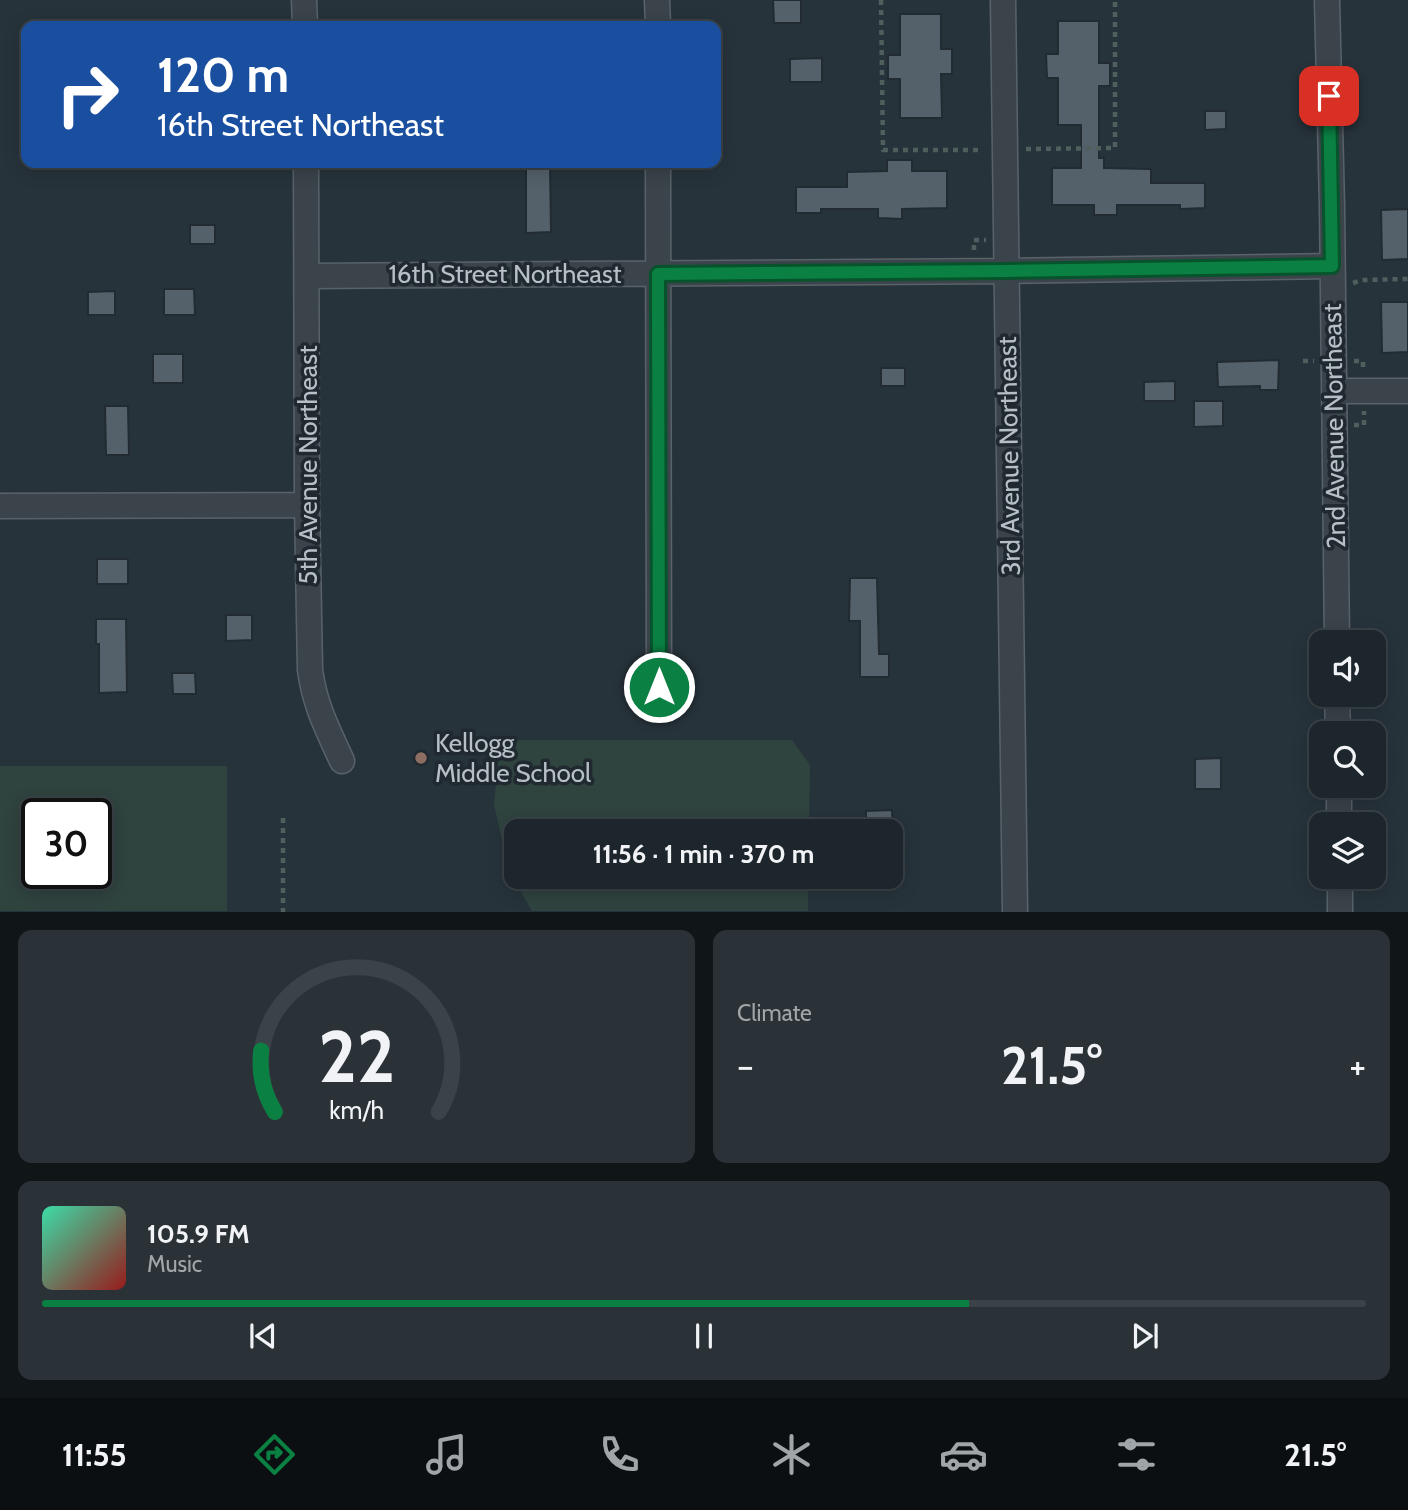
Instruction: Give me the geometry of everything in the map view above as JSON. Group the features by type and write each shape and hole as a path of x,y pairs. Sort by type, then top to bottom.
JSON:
{"street":[{"path":"304,0 304,21"},
{"path":"657,0 657,21"},
{"name":"3rd Avenue Northeast","path":"1003,0 1015,912"},
{"name":"2nd Avenue Northeast","path":"1327,0 1337,630"},
{"name":"5th Avenue Northeast","path":"306,168 310,670 318,709 342,761"},
{"path":"658,168 659,687"},
{"name":"16th Street Northeast","path":"307,276 1332,266"},
{"path":"1334,391 1408,391"},
{"path":"0,506 307,505"},
{"path":"1340,889 1340,912"}],"path":[{"path":"881,0 883,150 973,150"},
{"path":"1035,149 1115,148 1115,0"},
{"path":"1362,280 1408,279"},
{"path":"283,818 283,912"}],"green space":[{"path":"500,740 792,740 810,765 809,819 504,819 504,849 494,805"},
{"path":"0,766 227,766 227,911 0,911"},
{"path":"519,889 808,889 808,911 532,911"}],"building":[{"path":"773,0 801,0 801,23 774,23"},
{"path":"900,14 941,14 941,49 952,49 952,74 941,74 942,118 900,118 900,79 888,79 888,55 900,55"},
{"path":"1058,21 1099,21 1099,63 1110,63 1110,86 1099,86 1099,158 1104,158 1104,168 1151,169 1151,183 1205,183 1205,208 1180,209 1180,205 1117,205 1117,215 1094,215 1094,205 1052,205 1052,168 1081,168 1081,125 1058,125 1058,78 1047,78 1046,54 1058,54"},
{"path":"822,58 822,82 790,82 790,59"},
{"path":"1205,111 1226,111 1226,129 1205,130"},
{"path":"887,160 912,160 912,171 947,171 947,208 902,209 902,219 878,218 878,209 821,209 821,213 796,213 796,187 847,187 847,172 887,171"},
{"path":"526,168 550,168 551,232 526,233"},
{"path":"1408,209 1408,259 1382,260 1381,210"},
{"path":"190,225 215,225 215,244 190,244"},
{"path":"164,289 194,289 195,315 164,315"},
{"path":"115,291 115,315 88,315 88,292"},
{"path":"1381,302 1408,302 1408,352 1382,353"},
{"path":"153,354 183,354 183,383 153,383"},
{"path":"1279,360 1278,390 1260,390 1260,386 1218,387 1217,362"},
{"path":"881,368 905,368 905,386 881,386"},
{"path":"1175,381 1175,401 1144,401 1144,382"},
{"path":"1194,401 1223,401 1223,426 1194,427"},
{"path":"105,406 128,406 129,455 106,455"},
{"path":"97,559 128,559 128,584 97,584"},
{"path":"850,578 877,578 879,654 889,654 889,677 860,677 860,621 849,621"},
{"path":"226,615 252,615 252,640 226,641"},
{"path":"96,619 126,619 127,692 99,693"},
{"path":"172,673 195,673 196,694 173,694"},
{"path":"1221,758 1221,789 1195,789 1195,759"},
{"path":"892,810 892,819 866,819 866,811"}],"place":[{"name":"Kellogg Middle School","path":"421,758"}],"route":[{"path":"659,687 658,274 1332,266 1329,96"}]}
